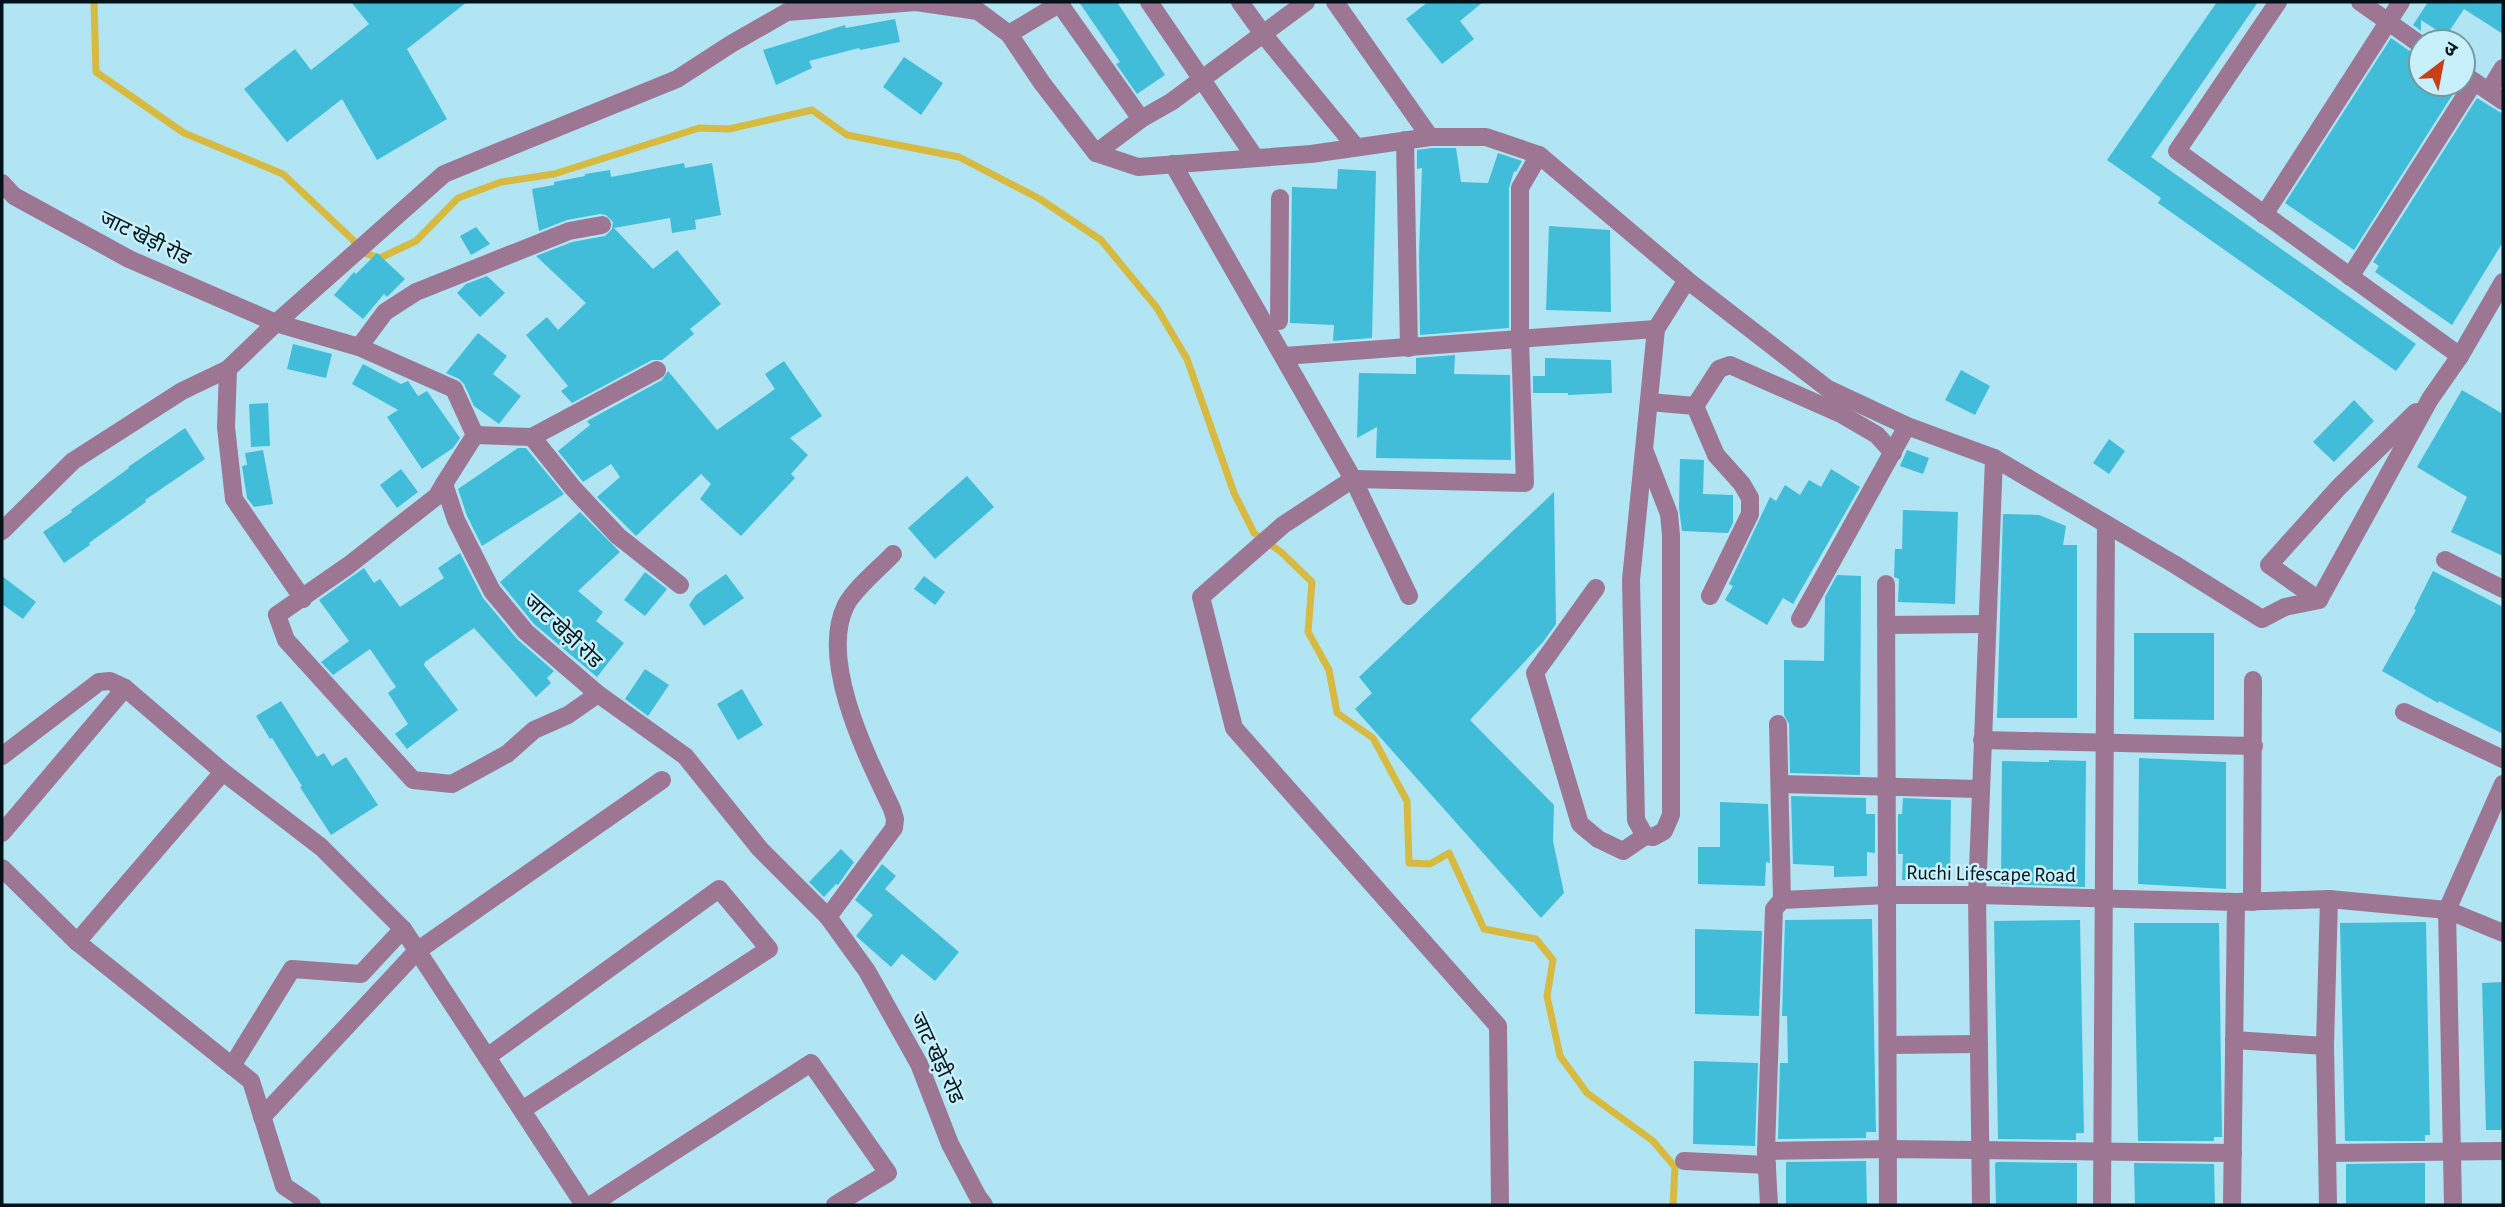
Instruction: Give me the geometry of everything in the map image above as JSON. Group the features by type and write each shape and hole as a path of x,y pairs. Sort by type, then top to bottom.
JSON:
{"street":[{"path":"2,531 73,461 182,391 228,369 444,174 677,79 794,7 916,2 978,11 1009,34 1042,83 1096,153 1138,167 1254,156 1311,154 1430,137 1486,137 1539,155 1687,280 1828,389 1907,426 1994,458 2262,619 2285,607 2319,600 2430,400 2460,356 2503,282"},
{"path":"1009,34 1060,2 1140,119"},
{"path":"1149,2 1254,156"},
{"path":"1240,2 1356,147"},
{"path":"1096,153 1140,119 1171,102 1306,2"},
{"path":"1335,2 1430,137"},
{"path":"2278,2 2177,151 2460,356"},
{"path":"2360,2 2407,34"},
{"path":"2264,215 2401,2"},
{"path":"2350,277 2482,87 2503,68"},
{"path":"1405,140 1409,348"},
{"path":"1500,1205 1498,1026 1234,728 1201,597 1283,524 1353,479 1525,483 1520,341 1520,188 1539,155"},
{"path":"1173,164 1353,479 1409,596"},
{"name":"जाट खेड़ी रोड","path":"2,183 14,196 129,259 276,323 359,347 454,390 475,435"},
{"path":"1279,321 1280,198"},
{"path":"359,347 385,312 416,292 557,236 602,225"},
{"path":"1645,836 1636,820 1630,580 1656,329 1687,280"},
{"path":"1256,309 1278,282"},
{"path":"1283,356 1520,341 1656,329"},
{"path":"1695,406 1720,369 1730,365 1841,414 1877,435 1893,453"},
{"path":"228,369 226,427 234,499 303,598"},
{"path":"598,694 568,715 534,730 507,754 452,784 413,780 286,640 277,614 303,598 437,496 475,435 532,437 657,370"},
{"path":"2319,600 2269,565 2339,487 2430,400"},
{"path":"1649,402 1695,406"},
{"path":"1695,406 1716,455 1742,484 1750,498 1750,514 1710,596"},
{"path":"1800,619 1907,426"},
{"path":"532,437 572,488 618,536 680,585"},
{"path":"1596,588 1535,673 1580,824 1598,839 1623,852 1645,836 1653,837 1664,831 1671,816 1671,535 1669,514 1644,449"},
{"path":"1981,1205 1977,895 1979,789 1994,458"},
{"name":"जाट खेड़ी रोड","path":"444,484 456,520 492,591 526,632 598,694 685,756 760,849 828,917 867,971 919,1064 950,1144 984,1205"},
{"path":"2102,1205 2106,525"},
{"path":"828,917 894,828 892,809 861,742 838,667 840,626 846,605 893,554"},
{"path":"2445,560 2503,589"},
{"path":"1886,584 1888,1205"},
{"path":"1886,625 1987,624"},
{"path":"2232,1205 2234,1040 2254,746 2253,680"},
{"path":"2,757 99,682 110,681 125,688 223,772 321,847 403,929 584,1205"},
{"path":"2,833 125,688"},
{"path":"2404,712 2503,759"},
{"path":"1769,1205 1767,1158 1774,909 1782,900 1778,724"},
{"path":"1982,740 2254,746"},
{"path":"77,942 223,772"},
{"path":"262,1117 417,951 662,780"},
{"path":"1780,784 1979,789"},
{"path":"2453,1205 2447,910 2503,784"},
{"path":"2,868 77,942 251,1081 284,1186 312,1205"},
{"path":"487,1057 719,888 769,949 522,1110"},
{"name":"Ruchi Lifescape Road","path":"1782,900 1888,895 2244,902 2329,899 2447,910 2503,933"},
{"path":"2328,1205 2325,1046 2329,899"},
{"path":"232,1066 292,969 360,974 403,929"},
{"path":"2234,1040 2325,1046"},
{"path":"1889,1045 1979,1044"},
{"path":"591,1205 811,1063 888,1172 835,1205"},
{"path":"1684,1161 1889,1149 2233,1153"},
{"path":"2327,1153 2503,1151"}],"building":[{"path":"351,2 467,2 407,49 447,119 377,160 342,99 287,142 244,89 295,49 311,70 369,24"},
{"path":"1079,2 1117,2 1165,75 1137,94 1116,64 1120,62"},
{"path":"1428,2 1483,2 1460,21 1474,39 1442,64 1406,19"},
{"path":"2217,2 2258,2 2151,157 2416,344 2396,371 2158,203 2161,198 2107,160"},
{"path":"2428,2 2503,2 2503,34 2464,9 2451,28 2434,28 2421,20 2421,28 2413,25"},
{"path":"895,19 900,42 860,50 859,48 809,61 812,68 776,85 763,50 845,25 846,28"},
{"path":"2391,38 2407,49 2407,98 2450,98 2354,250 2285,203"},
{"path":"904,57 943,83 921,115 883,87"},
{"path":"2477,98 2503,114 2503,242 2452,325 2375,272 2379,266 2373,262"},
{"path":"1456,148 1461,182 1488,183 1498,153 1522,161 1516,172 1514,171 1509,188 1509,328 1420,335 1422,168 1417,169 1417,150"},
{"path":"684,163 685,168 712,163 721,215 695,220 696,229 672,233 670,218 614,228 653,269 677,250 721,304 690,329 694,334 662,360 652,360 572,403 561,391 568,386 526,335 547,317 558,330 586,303 536,256 572,242 605,236 612,229 613,222 606,215 600,214 567,220 539,231 532,189 554,185 554,182 585,174 610,170 611,177"},
{"path":"1338,169 1376,171 1372,338 1333,341 1334,325 1290,323 1292,187 1337,189"},
{"path":"1549,226 1610,230 1611,312 1546,310"},
{"path":"476,227 490,244 471,255 460,236"},
{"path":"377,253 405,279 387,297 384,294 363,319 334,295 354,272 356,274"},
{"path":"487,276 505,293 480,317 457,293 466,284"},
{"path":"478,333 507,356 493,374 521,396 499,424 474,406 459,379 446,373"},
{"path":"293,344 332,354 326,378 287,369"},
{"path":"1455,355 1454,374 1510,375 1511,460 1376,458 1377,427 1357,438 1359,373 1416,374 1416,358"},
{"path":"1545,358 1611,360 1612,393 1533,393 1533,376 1545,376"},
{"path":"784,361 822,416 790,438 808,455 791,474 795,478 741,536 700,499 711,484 701,474 636,536 597,497 620,477 611,464 583,482 558,451 590,425 587,421 662,380 668,371 717,430 775,389 765,374"},
{"path":"363,364 401,384 408,381 418,396 427,391 460,438 453,448 422,469 387,417 398,410 352,384"},
{"path":"1961,370 1990,386 1975,415 1945,400"},
{"path":"2462,390 2503,414 2503,556 2451,532 2467,497 2417,467"},
{"path":"2354,400 2374,421 2334,462 2313,442"},
{"path":"268,403 270,446 251,447 249,404"},
{"path":"185,428 205,459 145,500 146,502 64,563 43,532 128,467"},
{"path":"2109,439 2125,451 2109,474 2093,463"},
{"path":"518,448 526,448 564,494 482,546 467,516 458,489"},
{"path":"263,450 273,504 254,507 247,498 242,466 247,465 245,453"},
{"path":"1907,450 1929,458 1923,474 1900,466"},
{"path":"1680,459 1704,460 1703,494 1733,495 1733,523 1728,533 1682,531 1679,508"},
{"path":"401,469 418,492 397,508 380,485"},
{"path":"1831,469 1860,487 1793,604 1783,598 1767,625 1725,600 1733,586 1729,584 1770,497 1776,501 1785,485 1800,495 1809,480 1821,487"},
{"path":"967,476 994,507 935,559 908,528"},
{"path":"1554,492 1556,624 1543,642 1470,720 1554,805 1553,841 1564,893 1541,918 1355,709 1372,693 1359,677"},
{"path":"1903,510 1958,512 1955,604 1898,602 1899,579 1894,577 1895,549 1902,549"},
{"path":"580,512 620,552 578,591 603,612 596,621 624,643 597,677 534,624 500,582"},
{"path":"2003,514 2039,515 2066,526 2063,545 2077,545 2077,718 1997,718"},
{"path":"460,553 483,598 517,639 554,671 547,678 551,683 536,697 474,628 425,662 424,665 458,710 407,749 395,734 408,724 388,693 396,687 370,649 333,675 321,662 349,641 319,600 364,568 374,583 380,579 400,607 444,578 438,568"},
{"path":"2433,571 2503,607 2503,734 2439,701 2438,703 2382,671 2416,610 2414,609"},
{"path":"645,572 667,589 645,616 624,600"},
{"path":"726,574 744,598 704,626 689,605 696,595"},
{"path":"1837,575 1861,576 1860,775 1790,773 1789,724 1784,715 1784,660 1824,661 1825,597"},
{"path":"2,576 36,602 23,619 2,604"},
{"path":"924,576 945,592 935,605 914,589"},
{"path":"2134,633 2214,633 2214,720 2134,719"},
{"path":"645,669 669,685 648,716 625,699"},
{"path":"742,689 763,725 738,740 717,704"},
{"path":"281,701 317,757 324,753 332,766 346,757 378,805 331,835 256,716"},
{"path":"2139,758 2226,762 2226,889 2138,884"},
{"path":"2002,761 2086,761 2085,887 2001,884"},
{"path":"1791,796 1866,798 1866,814 1875,814 1875,853 1867,852 1867,876 1834,877 1834,866 1793,864"},
{"path":"1903,798 1951,800 1950,880 1902,880 1903,854 1898,854 1898,814 1902,814"},
{"path":"1720,802 1768,804 1770,863 1766,862 1765,886 1698,884 1698,847 1720,847"},
{"path":"841,849 854,862 838,885 824,897 809,882"},
{"path":"882,864 896,876 885,889 959,952 935,981 902,954 891,967 856,936 873,915 855,900"},
{"path":"1872,919 1876,1132 1866,1132 1866,1138 1778,1139 1780,1063 1788,1063 1787,1016 1782,1016 1785,920"},
{"path":"2080,920 2084,1133 2076,1133 2076,1140 1998,1139 1994,921"},
{"path":"2426,922 2430,1135 2425,1135 2425,1141 2345,1141 2340,923"},
{"path":"2134,923 2219,923 2222,1137 2214,1137 2214,1141 2138,1141"},
{"path":"1695,929 1762,931 1759,1016 1695,1014"},
{"path":"2503,982 2503,1130 2486,1130 2482,983"},
{"path":"1694,1061 1758,1063 1755,1146 1693,1144"},
{"path":"1866,1161 1867,1205 1786,1205 1786,1162"},
{"path":"1995,1163 2077,1163 2077,1205 1996,1205"},
{"path":"2134,1163 2214,1164 2215,1205 2135,1205"},
{"path":"2425,1163 2425,1205 2346,1205 2346,1164"}],"waterway":[{"path":"94,2 96,72 184,133 283,174 364,253 380,258 416,241 458,198 501,182 554,174 699,128 729,129 812,110 847,135 959,157 1040,199 1101,240 1157,308 1187,359 1234,493 1254,533 1281,552 1312,582 1308,632 1329,670 1337,713 1373,738 1407,801 1409,863 1430,864 1449,853 1484,929 1536,939 1553,960 1547,996 1560,1056 1587,1093 1653,1141 1675,1167 1673,1205"}]}
